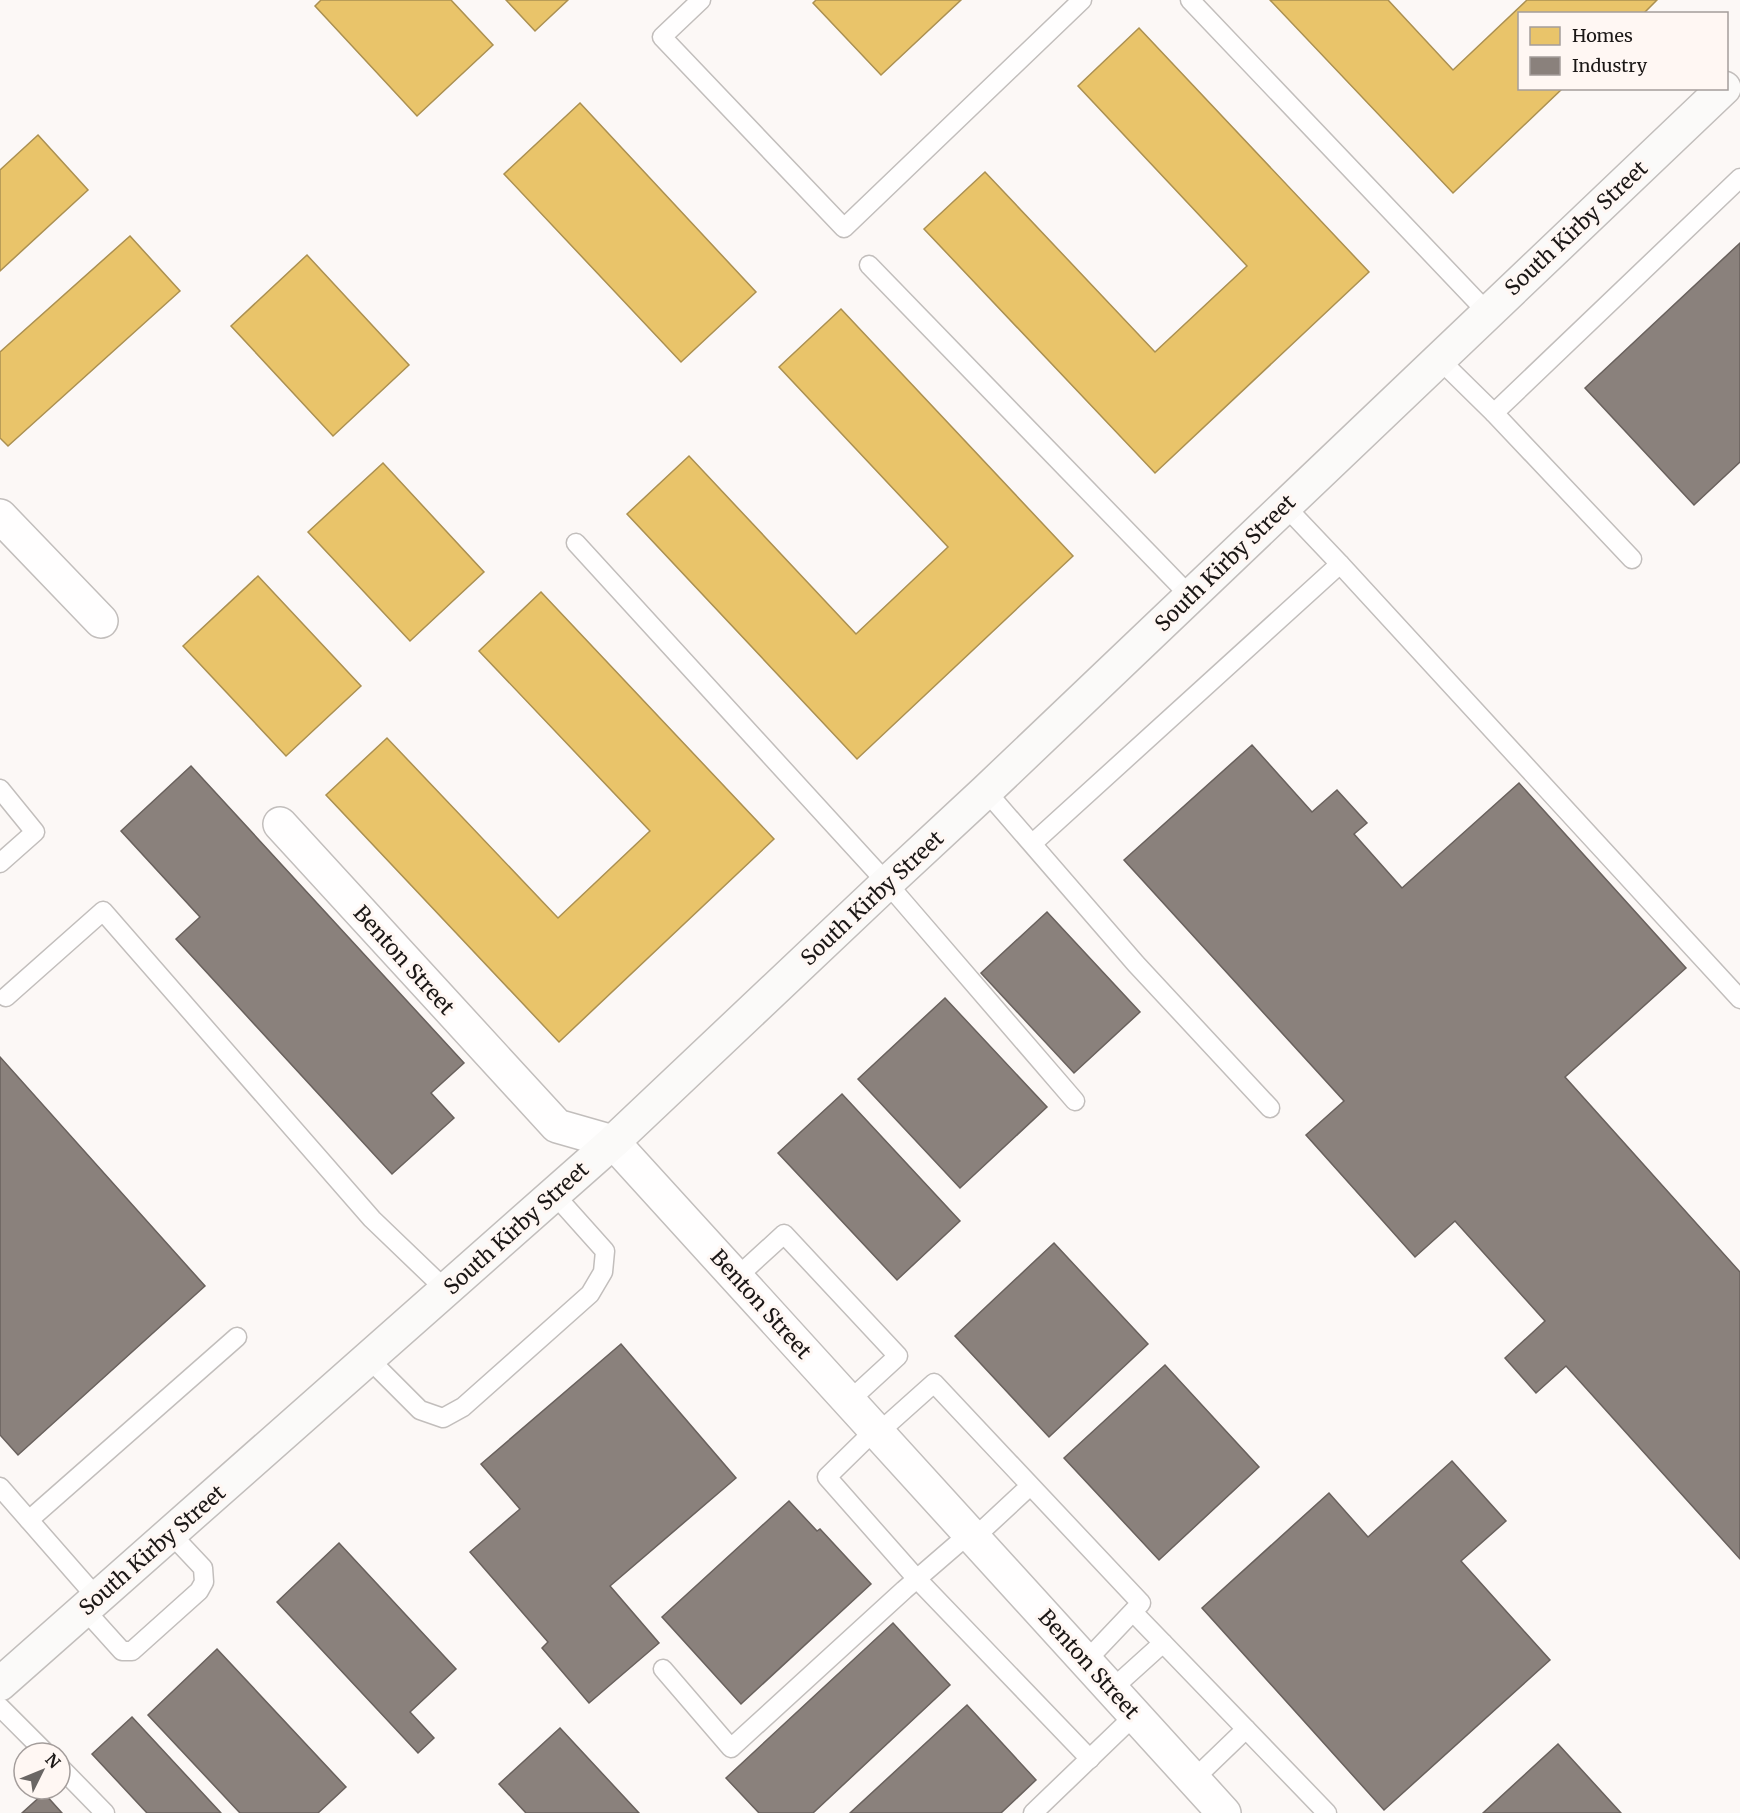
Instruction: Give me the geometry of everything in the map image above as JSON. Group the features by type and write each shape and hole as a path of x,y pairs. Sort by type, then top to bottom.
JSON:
{"street":[{"name":"South Kirby Street","path":"1728,84 1740,73"},
{"name":"South Kirby Street","path":"0,1684 613,1142 987,791 1438,358 1722,90"},
{"path":"0,516 101,621"},
{"name":"Benton Street","path":"280,824 557,1126 613,1142 1224,1813"}],"lane":[{"path":"701,0 662,37 844,228 1082,0"},
{"path":"1190,0 1488,312"},
{"path":"1494,413 1740,178"},
{"path":"869,264 1190,596"},
{"path":"1438,358 1494,413 1632,559"},
{"path":"1285,506 1740,999"},
{"path":"576,543 887,883 1075,1101"},
{"path":"1032,843 1340,564"},
{"path":"0,789 34,832 0,863"},
{"path":"987,791 1136,964 1270,1108"},
{"path":"6,998 103,911 372,1219 446,1290"},
{"path":"369,1359 420,1410 443,1418 463,1407 590,1294 603,1272 605,1251 554,1194"},
{"path":"736,1277 784,1234 898,1356 849,1401"},
{"path":"29,1520 237,1337"},
{"path":"1086,1660 1142,1603 934,1383 877,1431 827,1478 916,1579 1090,1759"},
{"path":"663,1669 731,1748 916,1579 972,1536 1030,1486"},
{"path":"0,1487 29,1520 91,1604 122,1651 132,1651 199,1591 204,1582 203,1568 171,1534"},
{"path":"1133,1612 1327,1813"},
{"path":"1112,1689 1163,1643"},
{"path":"0,1707 34,1741"},
{"path":"1033,1813 1135,1715"},
{"path":"1194,1779 1246,1729"},
{"path":"72,1779 105,1813"}],"building: Homes":[{"path":"321,0 451,0 493,45 417,116 315,6"},
{"path":"506,0 568,0 535,31"},
{"path":"816,0 961,0 881,75 813,3"},
{"path":"1270,0 1388,0 1453,70 1527,0 1657,0 1645,12 1518,12 1518,90 1561,90 1453,193"},
{"path":"1139,28 1369,272 1155,473 924,229 985,172 1155,352 1247,266 1078,86"},
{"path":"580,103 756,292 681,362 504,174"},
{"path":"38,135 88,190 0,271 0,170"},
{"path":"130,236 180,291 8,446 0,438 0,352"},
{"path":"307,255 409,365 333,436 231,326"},
{"path":"841,309 1073,556 857,759 627,514 689,456 856,634 948,547 779,367"},
{"path":"383,463 484,572 410,641 308,532"},
{"path":"258,576 361,686 286,756 183,646"},
{"path":"541,592 774,839 559,1042 326,795 387,738 558,918 650,831 479,651"}],"building: Industry":[{"path":"1740,243 1740,462 1694,505 1585,388"},
{"path":"1252,745 1312,812 1337,790 1367,823 1354,834 1402,888 1519,783 1686,968 1565,1077 1740,1272 1740,1559 1566,1366 1536,1393 1505,1358 1545,1321 1455,1221 1415,1257 1306,1135 1344,1101 1124,860"},
{"path":"191,766 464,1063 431,1093 454,1118 392,1174 176,939 200,917 121,831"},
{"path":"1047,912 1140,1012 1074,1073 981,973"},
{"path":"945,998 1047,1107 960,1188 858,1079"},
{"path":"0,1057 205,1286 18,1455 0,1435"},
{"path":"842,1094 960,1221 897,1280 778,1153"},
{"path":"1054,1243 1148,1344 1049,1437 955,1336"},
{"path":"621,1344 736,1478 610,1586 659,1643 589,1703 542,1648 548,1642 470,1552 520,1509 481,1464"},
{"path":"1165,1365 1259,1467 1159,1560 1064,1458"},
{"path":"1452,1461 1506,1521 1461,1561 1550,1660 1384,1810 1202,1608 1329,1493 1368,1537"},
{"path":"789,1501 817,1531 820,1529 871,1584 741,1704 662,1617"},
{"path":"339,1543 456,1669 410,1712 434,1738 418,1753 277,1602"},
{"path":"893,1623 950,1685 813,1813 759,1813 726,1778"},
{"path":"217,1649 346,1787 318,1813 240,1813 148,1715"},
{"path":"967,1705 1036,1780 1001,1813 850,1813"},
{"path":"132,1717 221,1813 147,1813 92,1754"},
{"path":"560,1728 639,1813 526,1813 499,1784"},
{"path":"1558,1744 1621,1813 1483,1813"},
{"path":"35,1801 51,1801 62,1813 22,1813"}]}
